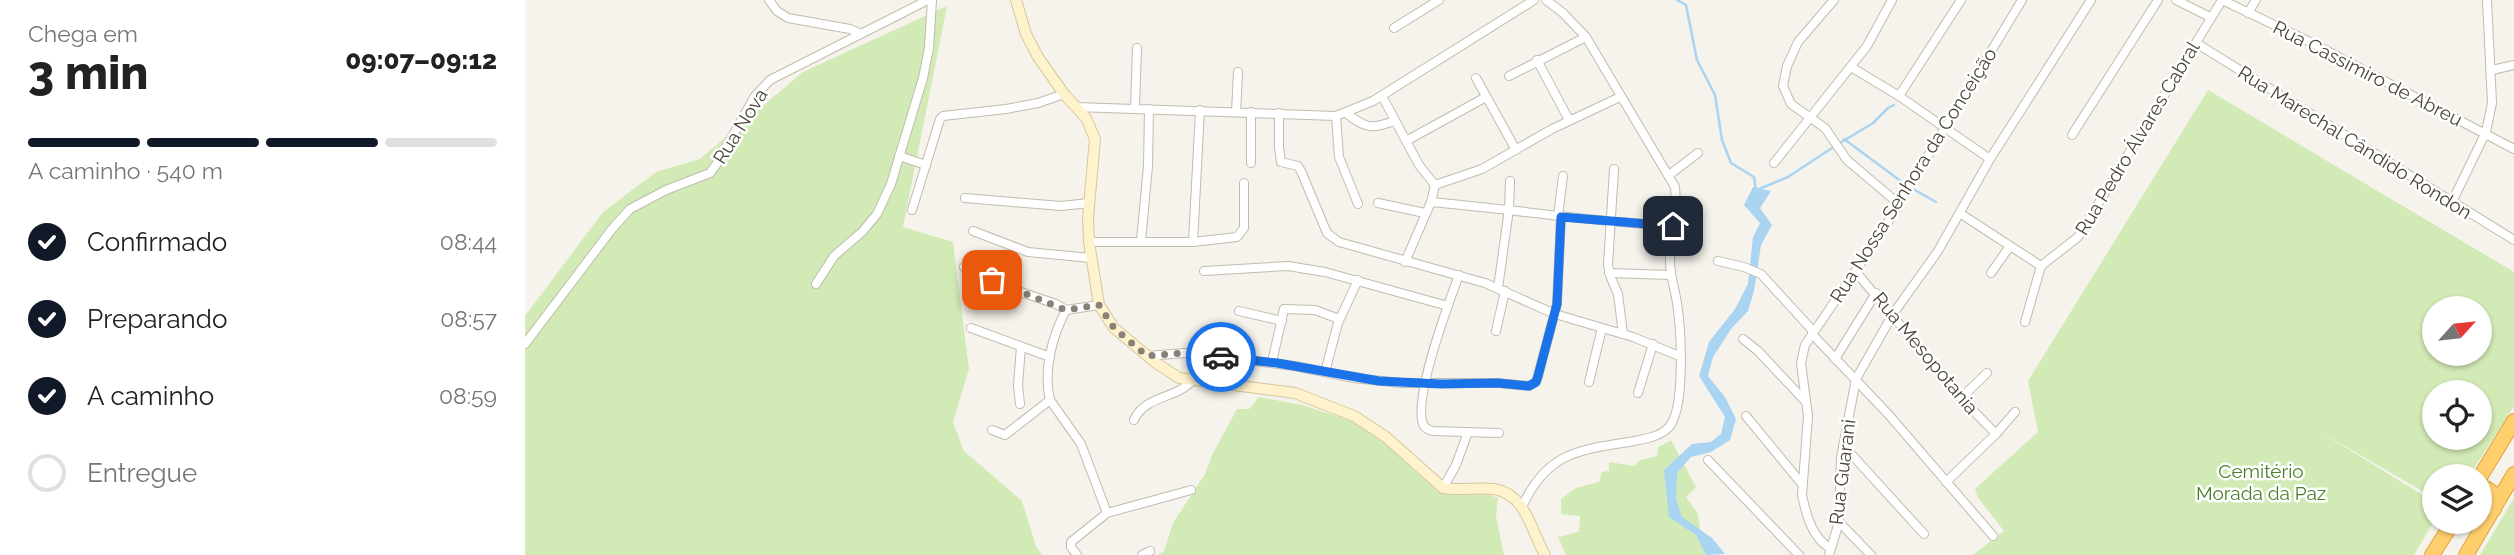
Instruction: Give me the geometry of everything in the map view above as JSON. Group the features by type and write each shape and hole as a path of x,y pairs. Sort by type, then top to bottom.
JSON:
{"highway":[{"path":"2488,464 2514,421"},
{"path":"2500,443 2502,463 2514,466"},
{"path":"2466,555 2514,474"},
{"path":"2492,492 2494,509"},
{"path":"2432,555 2445,534"}],"street":[{"path":"769,0 777,11 788,18 859,33"},
{"path":"816,284 834,256 862,232 877,214 891,184 923,78 929,48 930,0"},
{"name":"Rua Nova","path":"525,344 630,209 666,190 710,173 761,88 780,74 930,0"},
{"path":"1016,0 1026,34 1038,57 1086,118 1095,139 1089,203 1089,242 1099,305 1114,328 1179,378 1295,393 1345,412 1381,433 1443,488 1496,489 1515,498 1545,555"},
{"path":"1394,28 1439,0"},
{"path":"1076,107 1336,116 1346,114 1382,96 1534,0"},
{"path":"1522,507 1534,485 1557,460 1594,447 1646,439 1670,426 1678,412 1679,323 1671,275 1676,199 1669,175 1586,37 1546,0"},
{"path":"1834,0 1798,42 1787,66 1783,86 1791,104 1825,128 1847,160 1899,204"},
{"path":"1774,163 1851,67 1878,29 1892,0"},
{"path":"1899,96 1961,0"},
{"name":"Rua Nossa Senhora da Conceição","path":"1830,552 1821,541 1804,507 1802,484 1807,432 1801,363 1805,345 1899,204 2022,0"},
{"name":"Rua Guarani","path":"1830,552 1839,522 1840,470 1856,379 1893,314 1938,251 1990,159 2091,0"},
{"path":"2072,135 2158,0"},
{"path":"2176,0 2210,17"},
{"name":"Rua Pedro Álvares Cabral","path":"2041,265 2078,237 2222,0"},
{"name":"Rua Cassimiro de Abreu","path":"2222,0 2486,132 2514,149"},
{"path":"2248,13 2256,0"},
{"path":"2452,202 2486,132 2493,103 2487,0"},
{"path":"1509,76 1586,37"},
{"name":"Rua Marechal Cândido Rondon","path":"2196,43 2514,240"},
{"path":"1135,108 1137,48"},
{"path":"1537,60 1569,120"},
{"path":"2492,70 2514,65"},
{"path":"1851,67 1899,96 1990,159"},
{"path":"1236,112 1238,72"},
{"path":"1476,78 1516,150"},
{"path":"912,211 943,116 1038,103 1064,93"},
{"path":"1382,96 1425,176 1435,185"},
{"path":"1406,141 1486,97"},
{"path":"1435,185 1468,176 1569,120 1620,97"},
{"path":"1141,242 1148,166 1149,109"},
{"path":"1193,242 1200,110"},
{"path":"1251,113 1251,163"},
{"path":"1279,113 1281,162 1298,166 1332,239 1358,249 1459,275 1502,290 1555,314 1653,344 1679,356"},
{"path":"1346,114 1365,127 1374,128 1395,121"},
{"path":"1336,116 1339,157 1357,204"},
{"path":"1669,175 1698,153"},
{"path":"899,156 926,165"},
{"path":"1614,169 1608,265 1620,300 1623,334"},
{"path":"1147,356 1185,353 1272,362 1379,381 1529,386 1536,382 1555,314 1563,176"},
{"path":"1496,331 1502,290 1510,180"},
{"path":"1089,242 1193,242 1230,239 1241,235 1245,222 1244,183"},
{"path":"1405,262 1431,202 1435,185"},
{"path":"965,198 1047,205 1089,203"},
{"path":"1431,202 1560,217 1673,226"},
{"path":"1378,203 1425,213"},
{"path":"1961,214 2041,265 2025,323"},
{"path":"972,231 1028,252 1091,258"},
{"path":"1991,273 2010,246"},
{"path":"1718,261 1761,274 1993,536"},
{"path":"1204,271 1288,266 1358,280 1448,306"},
{"path":"964,267 1006,287 1066,310 1099,305"},
{"name":"Rua Mesopotania","path":"1856,272 1961,398 1996,433"},
{"path":"1609,273 1671,275"},
{"path":"1459,275 1425,383 1422,402 1425,426 1433,431 1499,433"},
{"path":"1325,372 1339,319 1348,306 1358,280"},
{"path":"1836,359 1876,293"},
{"path":"1272,362 1282,312 1286,308 1321,312 1339,319"},
{"path":"1066,310 1057,326 1050,357 1050,400 1081,444 1107,513"},
{"path":"1239,311 1282,321"},
{"path":"971,328 1050,357"},
{"path":"1590,382 1602,328"},
{"path":"1743,339 1758,351 1806,403"},
{"path":"1638,393 1653,344"},
{"path":"1020,404 1018,385 1021,347"},
{"path":"1961,398 1987,373"},
{"path":"1134,420 1143,406 1184,390 1193,380"},
{"path":"992,430 1005,435 1050,400"},
{"path":"1945,482 2015,412"},
{"path":"1746,416 1802,484"},
{"path":"1443,488 1456,465 1468,432"},
{"path":"1843,445 1924,534"},
{"path":"1708,460 1799,555"},
{"path":"1077,555 1071,542 1107,513 1191,490"},
{"path":"1839,522 1871,555"}],"green space":[{"path":"947,6 903,227 953,242 969,369 953,422 964,451 1022,501 1036,546 1042,555 525,555 525,316 603,212 656,172 700,159 803,72"},
{"name":"Cemitério Morada da Paz","path":"2208,90 2514,272 2514,406 2492,440 2492,380 2422,380 2422,450 2486,450 2477,464 2422,464 2422,491 2314,428 2422,495 2422,534 2426,534 2414,555 1973,555 2004,531 1978,498 1975,489 2038,432 2028,381"},
{"path":"1259,397 1302,405 1375,428 1412,469 1433,486 1467,486 1498,498 1496,517 1504,555 1158,555 1164,551 1173,523 1205,474 1212,455 1237,409 1249,409"},
{"path":"1671,440 1696,487 1686,497 1698,514 1702,542 1711,555 1566,555 1558,537 1579,532 1580,516 1561,514 1561,499 1576,488 1599,482 1602,472 1609,471 1609,462 1634,466 1640,460 1657,456 1658,447"},
{"path":"2514,498 2514,555 2480,555"}],"water":[{"path":"1753,187 1771,191 1760,208 1772,225 1761,245 1748,311 1731,329 1713,357 1708,376 1725,397 1736,419 1730,440 1711,452 1691,457 1677,473 1676,499 1682,517 1712,538 1725,554 1706,555 1696,535 1669,517 1664,470 1692,444 1711,442 1721,434 1725,417 1699,376 1709,342 1735,309 1748,284 1753,237 1760,223 1744,205"}],"waterway":[{"path":"1677,0 1686,5 1697,60 1715,95 1722,140 1731,163 1754,177 1756,191"},
{"path":"1840,143 1873,123 1894,105"},
{"path":"1844,139 1902,182"},
{"path":"1759,189 1788,177 1832,148"},
{"path":"1913,189 1936,202"}],"way so far":[{"path":"992,280 1066,310 1099,305 1106,319 1123,338 1147,356 1185,353 1221,357"}],"route":[{"path":"1221,357 1277,363 1379,381 1533,385 1538,376 1557,304 1561,217 1673,226"}]}
